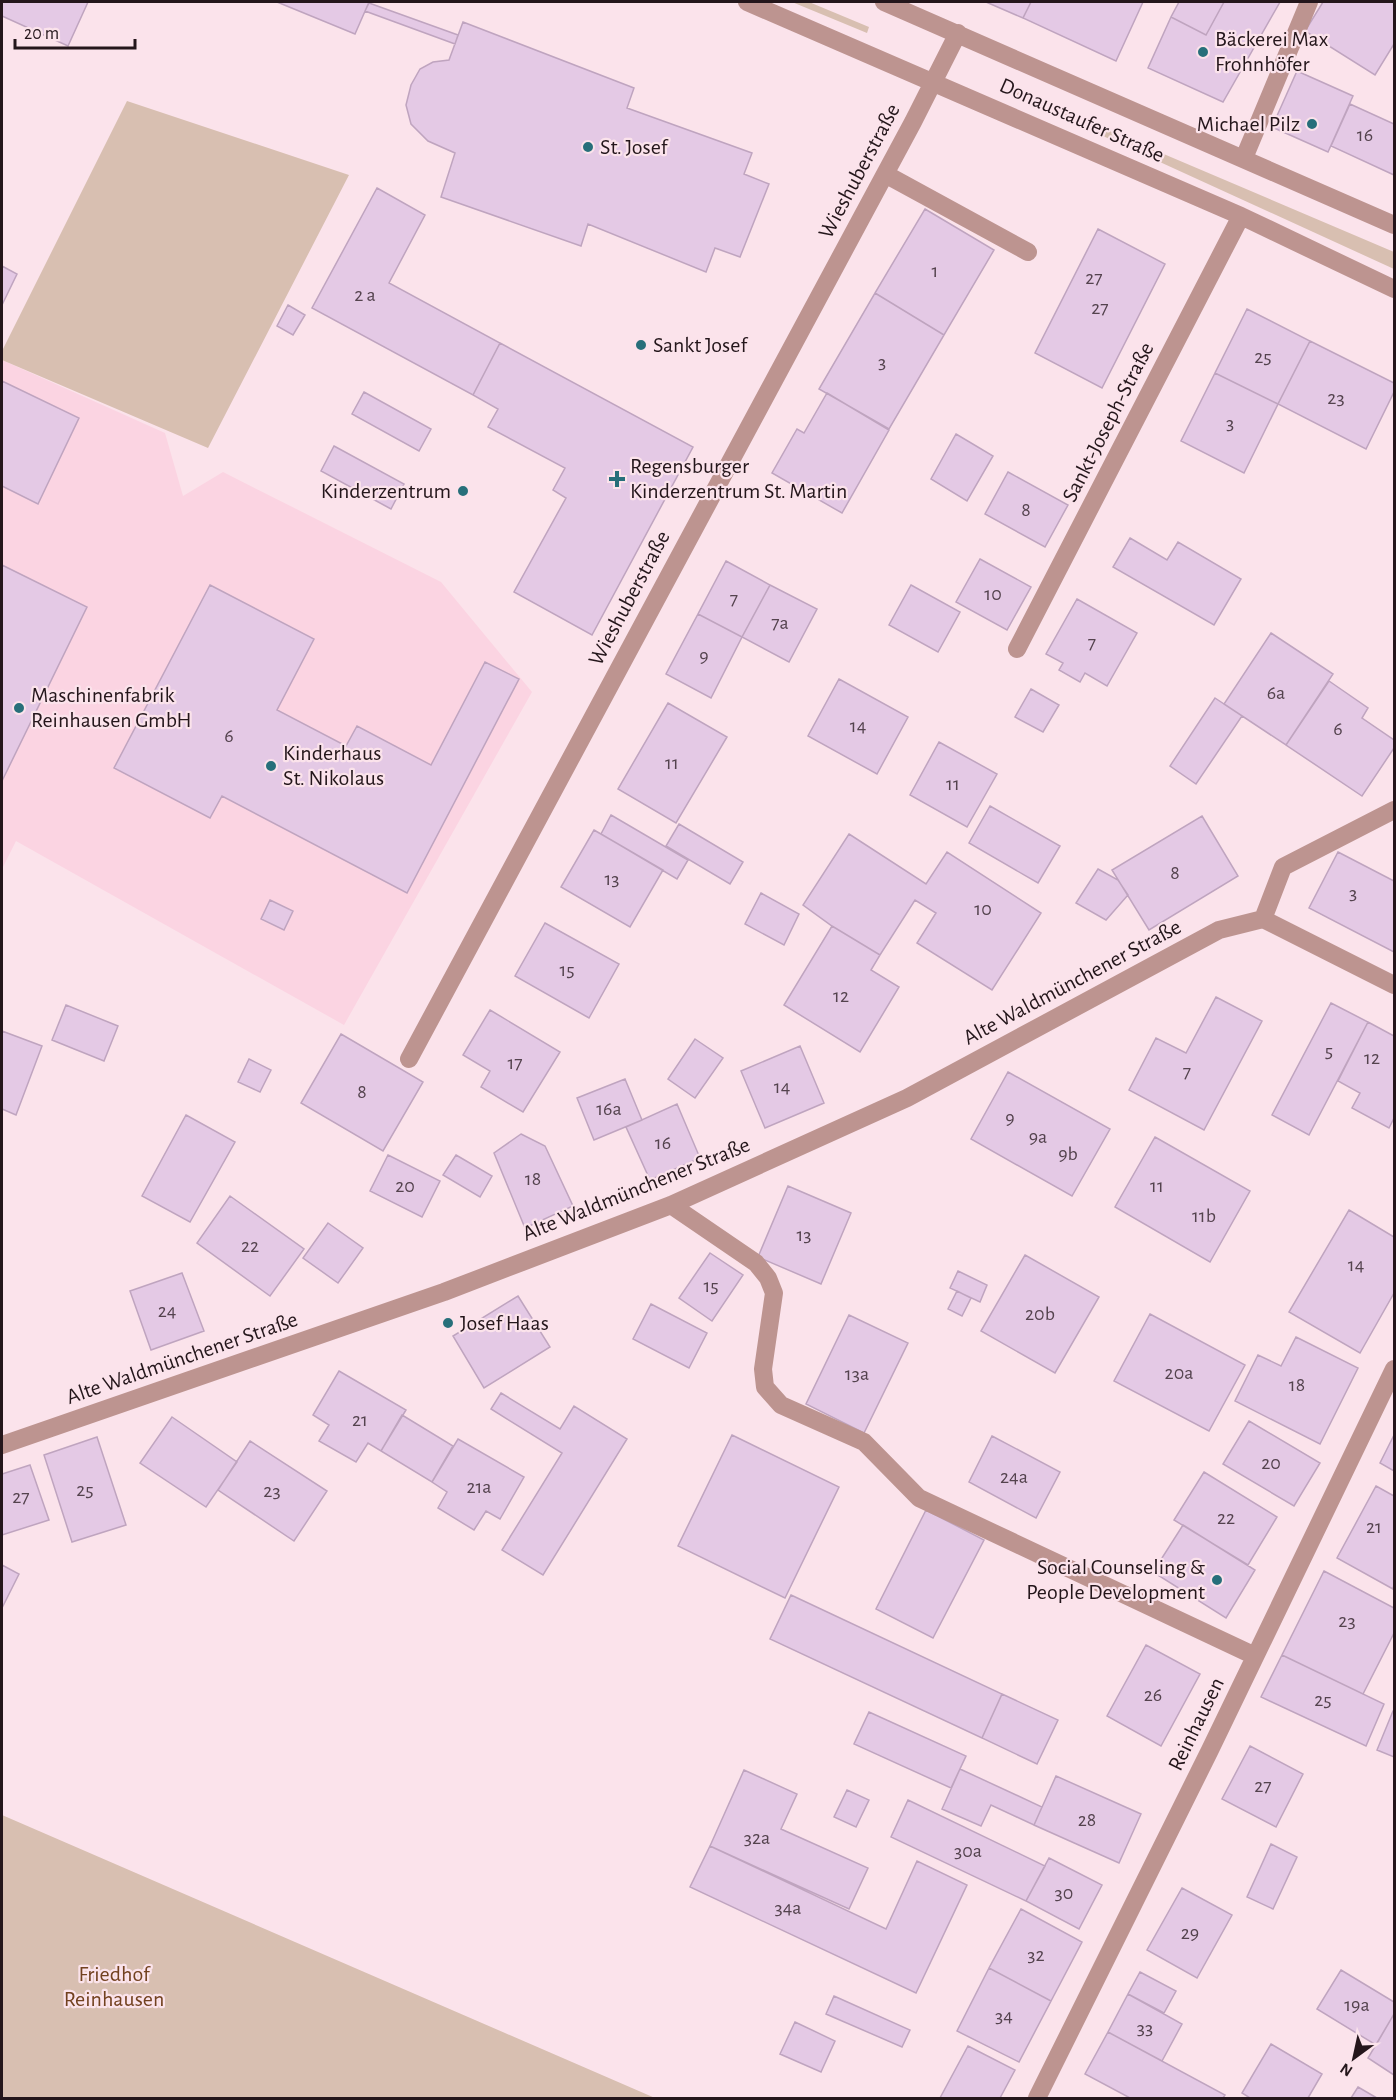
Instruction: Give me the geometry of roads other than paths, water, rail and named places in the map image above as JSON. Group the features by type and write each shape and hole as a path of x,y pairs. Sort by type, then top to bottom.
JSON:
{"street":[{"name":"Donaustaufer Straße","path":"747,2 935,81 1241,216 1395,289"},
{"name":"Donaustaufer Straße","path":"884,2 1395,225"},
{"path":"1244,159 1309,2"},
{"name":"Wieshuberstraße","path":"409,1059 935,81 958,33"},
{"path":"885,174 1028,252"},
{"name":"Sankt-Joseph-Straße","path":"1017,649 1241,216"},
{"path":"1395,810 1282,867 1263,920 1395,985"},
{"name":"Alte Waldmünchener Straße","path":"2,1445 444,1292 670,1205 907,1098 1220,930 1263,920"},
{"path":"670,1205 756,1263 768,1278 774,1293 763,1369 765,1387 781,1405 864,1442 919,1498 1255,1656"},
{"name":"Reinhausen","path":"1037,2098 1395,1369"}],"place":[{"name":"Bäckerei Max Frohnhöfer","path":"1203,52"},
{"name":"Michael Pilz","path":"1312,124"},
{"name":"St. Josef","path":"588,147"},
{"name":"Sankt Josef","path":"641,345"},
{"name":"Regensburger Kinderzentrum St. Martin","path":"617,479"},
{"name":"Kinderzentrum","path":"463,491"},
{"name":"Maschinenfabrik Reinhausen GmbH","path":"19,708"},
{"name":"Kinderhaus St. Nikolaus","path":"271,766"},
{"name":"Josef Haas","path":"448,1323"},
{"name":"Social Counseling & People Development","path":"1217,1580"}],"park label":[{"name":"Friedhof Reinhausen","path":"114,1986"}]}
